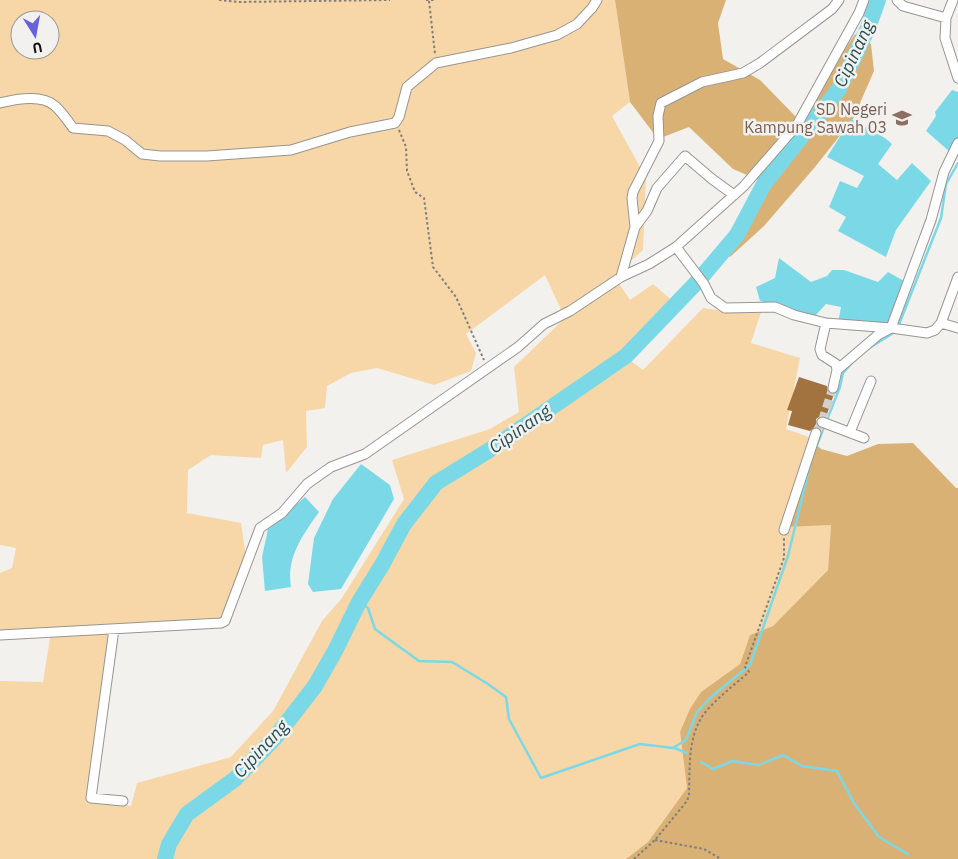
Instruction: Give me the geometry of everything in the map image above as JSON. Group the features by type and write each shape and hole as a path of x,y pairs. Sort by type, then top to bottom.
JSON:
{"street":[{"path":"0,103 14,99 41,99 54,105 73,128 108,131 125,140 142,154 207,156 291,150 350,132 395,123 400,117 407,87 436,63 511,48 557,35 577,24 597,0"},
{"path":"635,227 632,198 659,141 658,116 661,103 702,82 743,73 760,63 832,9 839,0"},
{"path":"0,635 221,623 225,621 260,528 282,513 307,484 331,467 365,454 518,347 544,324 570,311 621,276 649,264 676,247 744,186 797,125 859,13 864,0"},
{"path":"896,0 903,6 946,18"},
{"path":"954,0 946,18 945,38 958,78"},
{"path":"896,329 931,220 944,172 958,143"},
{"path":"621,276 635,227 647,211 657,188 685,156 734,195"},
{"path":"676,247 704,284 711,298 725,308 775,307 794,315 826,322 927,333 935,330 941,323 958,277"},
{"path":"826,322 820,349 822,354 836,364 838,370"},
{"path":"941,323 958,328"},
{"path":"833,388 838,370 878,335 896,329"},
{"path":"850,432 871,381"},
{"path":"826,423 864,438"},
{"path":"784,530 816,433"},
{"path":"114,629 91,798 123,801"}],"path":[{"path":"219,0 238,2 390,0"},
{"path":"434,0 427,0 436,63"},
{"path":"395,123 406,147 407,171 415,192 424,198 433,267 456,297 488,368"},
{"path":"634,859 654,840 687,800 689,794 690,750 698,724 707,710 749,672 744,667 784,558 784,530"},
{"path":"654,840 704,848 721,859"}],"shaded area":[{"path":"0,0 615,0 630,102 612,116 646,178 643,250 614,276 630,300 653,284 680,307 628,359 643,370 703,308 725,311 762,309 751,343 800,358 786,429 809,437 785,526 831,525 828,570 773,626 750,635 740,664 701,692 680,732 687,788 648,842 626,859 0,859 0,681 43,682 51,632 0,634 0,573 12,568 16,548 0,545","holes":["545,275 565,318 514,367 519,412 490,429 392,460 404,499 342,598 322,621 273,711 231,757 137,783 131,806 88,800 112,629 225,624 248,570 241,523 187,513 188,470 211,455 261,458 263,445 283,440 286,473 307,447 306,411 325,408 327,386 351,373 377,368 434,385 471,371 476,353 466,334"]},
{"path":"615,0 726,0 718,23 723,59 760,80 798,119 855,34 871,44 874,71 853,119 764,226 730,257 720,248 737,227 761,181 733,169 689,127 658,139 630,102"},
{"path":"809,437 821,449 847,456 878,444 913,443 958,488 958,859 626,859 648,842 687,788 680,732 690,709 701,692 740,664 750,635 773,626 828,570 831,525 785,527"}],"water":[{"path":"952,90 958,92 958,137 950,152 926,131 936,116 935,112"},
{"path":"851,119 892,144 878,164 897,180 912,163 931,181 896,230 886,257 838,231 846,217 829,207 840,181 857,188 864,176 827,157"},
{"path":"779,258 811,282 827,276 832,270 844,270 878,282 888,272 906,282 894,322 854,327 838,323 841,307 826,304 815,316 806,316 779,305 760,301 756,287 775,278"},
{"path":"361,464 390,485 394,499 341,589 313,592 308,584 314,538 333,499"},
{"path":"305,497 319,512 293,556 290,576 291,587 265,591 262,557 268,529"}],"building":[{"path":"799,377 827,386 828,392 834,394 826,417 821,416 816,419 817,426 821,429 815,427 810,431 788,425 792,411 787,410"}],"waterway":[{"name":"Cipinang","path":"165,859 169,844 187,814 235,779 274,739 315,686 359,602 404,524 436,483 488,451 626,356 698,281 737,235 764,184 839,89 868,28 878,0"},
{"path":"898,327 941,218 946,184 958,163"},
{"path":"866,350 895,332"},
{"path":"813,455 840,387 843,373 851,364"},
{"path":"359,602 368,608 375,629 419,661 452,662 506,697 509,719 541,778 640,744 673,748 686,740 697,712 711,697 750,665 788,556 810,465"},
{"path":"674,748 687,753"},
{"path":"701,762 713,769 732,761 759,765 783,755 802,766 837,771 854,803 879,837 908,854"}],"tunnel":[{"path":"816,433 822,422 833,388"}],"place":[{"name":"SD Negeri Kampung Sawah 03","path":"902,118"}]}
